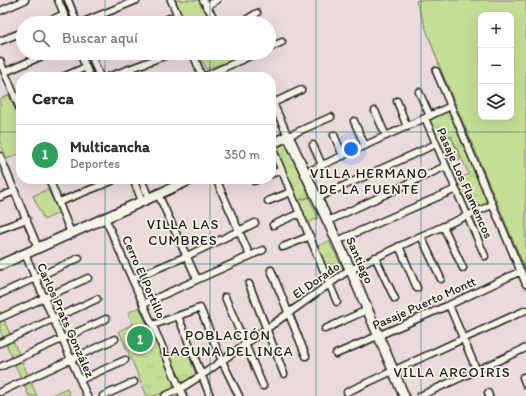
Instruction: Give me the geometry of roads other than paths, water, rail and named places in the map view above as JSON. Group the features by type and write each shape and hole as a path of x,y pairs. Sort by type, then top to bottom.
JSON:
{"street":[{"path":"0,11 25,0"},
{"path":"58,0 64,14 60,16"},
{"path":"68,0 75,16"},
{"path":"98,16 137,0"},
{"path":"172,0 178,15"},
{"path":"203,0 212,16"},
{"path":"206,6 217,0"},
{"path":"252,16 257,13"},
{"path":"0,41 16,35"},
{"path":"276,45 282,42"},
{"path":"4,72 32,60"},
{"path":"83,60 88,72"},
{"path":"93,60 98,72"},
{"path":"121,72 153,60"},
{"path":"196,60 201,72"},
{"path":"214,72 242,60"},
{"path":"0,61 4,72 16,93"},
{"path":"74,72 86,67"},
{"path":"436,71 526,284"},
{"path":"276,102 301,90"},
{"name":"Pasaje Los Flamencos","path":"419,92 436,144 485,256"},
{"path":"397,101 407,127"},
{"path":"305,173 451,106"},
{"path":"375,111 386,136"},
{"path":"276,112 288,136"},
{"path":"276,142 331,117"},
{"path":"354,121 365,146"},
{"path":"334,135 343,156"},
{"name":"Santiago","path":"288,136 350,270 404,396"},
{"path":"317,198 436,144"},
{"path":"313,146 322,165"},
{"path":"0,156 2,168 15,191 38,248"},
{"path":"276,157 310,236 328,284 337,302"},
{"path":"328,221 446,166"},
{"path":"276,172 281,170"},
{"path":"51,184 71,233"},
{"path":"59,202 104,184"},
{"path":"136,184 145,200"},
{"path":"142,184 145,200"},
{"path":"0,265 178,184"},
{"path":"218,184 250,256"},
{"path":"337,241 456,189"},
{"path":"0,197 15,191"},
{"path":"268,201 291,192"},
{"path":"158,194 197,279"},
{"name":"El Dorado","path":"165,396 180,389 202,375 328,284 350,270 443,226 492,206"},
{"path":"273,225 300,213"},
{"name":"Cerro El Portillo","path":"105,218 183,396"},
{"path":"0,229 27,219"},
{"path":"132,280 187,256 255,223"},
{"path":"443,226 463,268"},
{"path":"283,247 310,236"},
{"path":"421,236 441,279"},
{"path":"399,246 417,288"},
{"path":"143,304 263,250"},
{"name":"Carlos Prats González","path":"25,254 87,396"},
{"path":"0,294 79,258"},
{"path":"376,258 395,299"},
{"path":"271,270 306,356"},
{"name":"Pasaje Puerto Montt","path":"336,354 449,305 521,271"},
{"path":"0,318 88,278"},
{"path":"249,284 284,374"},
{"path":"225,297 262,386"},
{"path":"0,343 97,298"},
{"path":"449,305 477,371"},
{"path":"153,325 200,308 222,361 239,396"},
{"path":"325,329 367,310"},
{"path":"347,392 526,310"},
{"path":"178,316 210,396"},
{"path":"0,367 106,319"},
{"path":"0,392 115,340"},
{"path":"420,396 526,348"},
{"path":"80,380 125,360"},
{"path":"523,378 526,385"},
{"path":"103,396 134,382"}],"place":[{"name":"Multicancha","path":"140,339"}],"district":[{"name":"VILLA HERMANO DE LA FUENTE","path":"369,182"},
{"name":"VILLA LAS CUMBRES","path":"183,232"},
{"name":"POBLACIÓN LAGUNA DEL INCA","path":"228,344"},
{"name":"VILLA ARCOIRIS","path":"452,372"}]}
